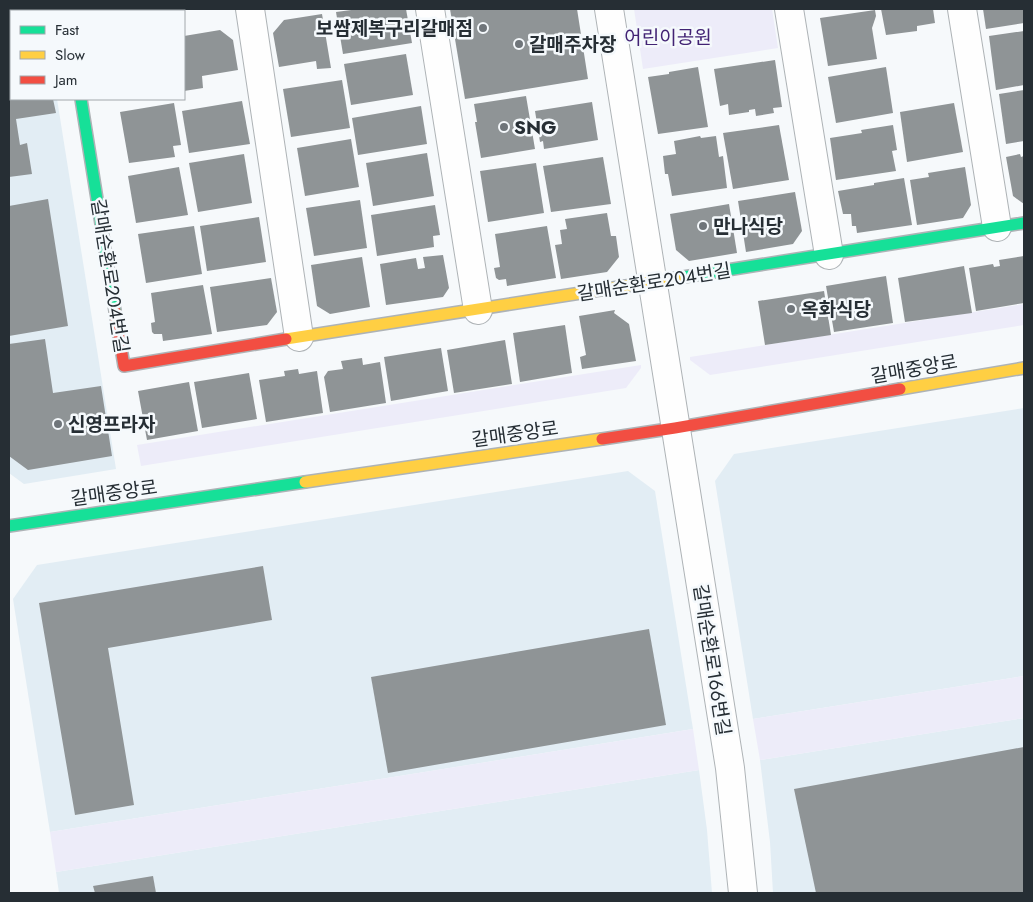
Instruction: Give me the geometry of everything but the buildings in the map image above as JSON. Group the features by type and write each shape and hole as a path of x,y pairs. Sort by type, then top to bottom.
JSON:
{"street":[{"path":"250,9 300,337"},
{"path":"430,9 478,310"},
{"name":"갈매순환로166번길","path":"609,9 651,283 730,768 743,893"},
{"path":"789,9 829,255"},
{"path":"962,9 997,227"},
{"name":"갈매순환로204번길","path":"81,100 124,366 1024,224"},
{"name":"갈매중앙로","path":"9,526 675,428 1024,368"}],"shaded area":[{"path":"10,59 10,100 57,100 116,469 24,484 9,473"},
{"path":"1024,408 1024,676 753,719 715,481 734,454"},
{"path":"628,471 655,491 693,729 50,832 13,599 37,565"},
{"path":"1024,718 1024,893 773,893 770,842 760,760"},
{"path":"699,770 707,830 712,893 59,893 56,872"}],"green space":[{"name":"어린이공원","path":"634,9 772,9 778,48 643,69"},
{"path":"1024,304 1024,325 710,375 690,360 690,357"},
{"path":"641,365 641,368 626,388 141,466 137,445"},
{"path":"1024,676 1024,718 760,760 753,719"},
{"path":"693,729 699,770 56,872 50,832"}],"traffic: fast":[{"path":"81,100 115,311"},
{"path":"677,278 1024,223"},
{"path":"9,526 305,482"}],"traffic: slow":[{"path":"286,339 677,278"},
{"path":"900,389 1024,368"},
{"path":"305,482 602,439"}],"traffic: jam":[{"path":"165,10 174,9"},
{"path":"115,311 124,366 286,339"},
{"path":"602,439 900,389"}],"place":[{"name":"보쌈제복구리갈매점","path":"483,28"},
{"name":"갈매주차장","path":"519,44"},
{"name":"SNG","path":"504,127"},
{"name":"만나식당","path":"703,226"},
{"name":"옥화식당","path":"791,309"},
{"name":"신영프라자","path":"58,424"}]}
